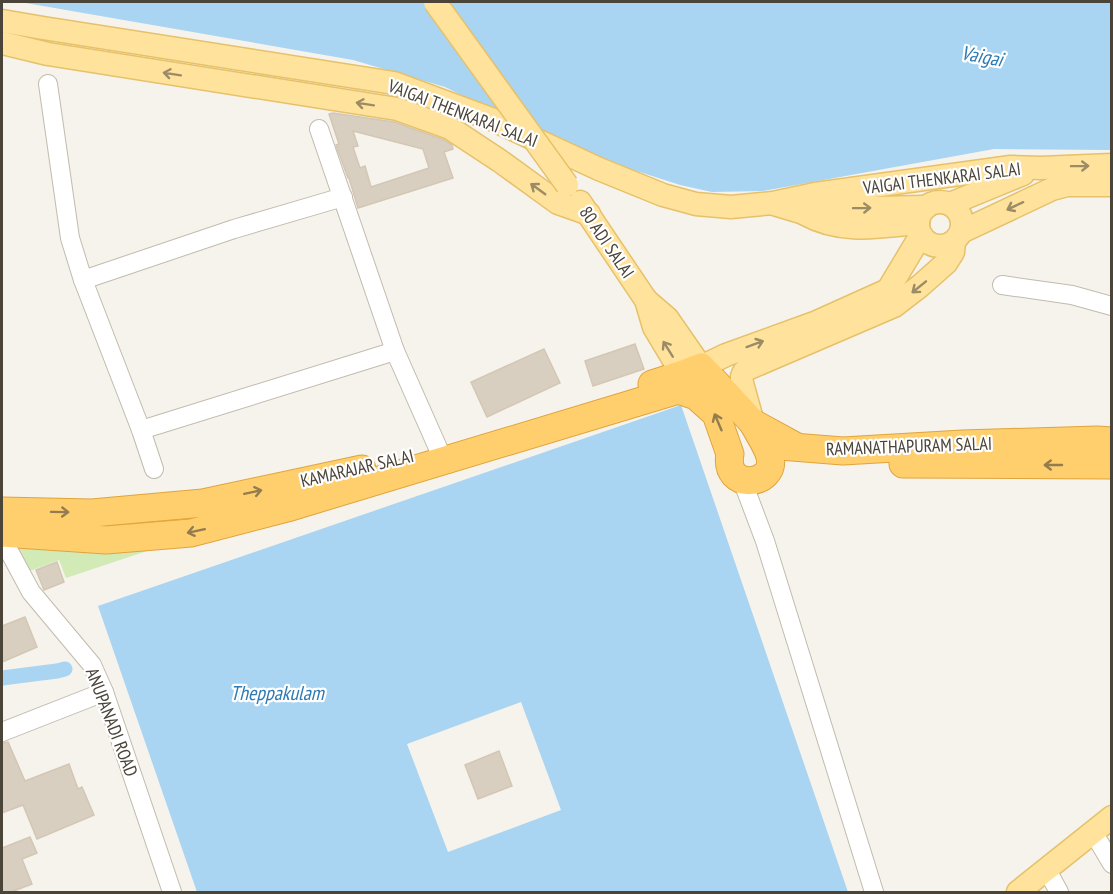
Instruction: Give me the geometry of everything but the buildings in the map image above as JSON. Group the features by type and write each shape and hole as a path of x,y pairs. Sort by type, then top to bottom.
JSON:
{"highway":[{"path":"693,379 763,444 768,470 760,479 742,480 732,472 730,454 716,414 693,379"},
{"name":"KAMARAJAR SALAI","path":"2,533 106,540 191,532 287,508 440,455 678,390 693,379"},
{"name":"RAMANATHAPURAM SALAI","path":"763,444 843,451 974,444 1112,441"},
{"name":"RAMANATHAPURAM SALAI","path":"763,444 1112,465"},
{"name":"KAMARAJAR SALAI","path":"2,511 92,513 203,503 379,465 440,455"}],"main road":[{"name":"80 ADI SALAI","path":"435,2 590,214 646,300 654,327 693,379"},
{"name":"VAIGAI THENKARAI SALAI","path":"2,21 394,83 491,119 599,169 663,195 696,204 731,207 773,203 815,194 1011,167 1112,165"},
{"name":"VAIGAI THENKARAI SALAI","path":"2,43 48,54 397,109 450,128 558,203 590,214"},
{"name":"VAIGAI THENKARAI SALAI","path":"950,204 1041,168"},
{"name":"VAIGAI THENKARAI SALAI","path":"958,237 1052,189 1067,185 1112,185"},
{"path":"693,379 726,355 817,322 888,290 922,222 938,202 950,204 960,213 962,219 958,237 946,263 894,306 744,372 741,378 742,383 763,444"},
{"name":"VAIGAI THENKARAI SALAI","path":"773,203 804,213 819,221 849,228 873,228 922,222"},
{"path":"922,222 925,240 936,246 948,246 958,237"},
{"path":"1018,892 1112,817"}],"street":[{"path":"48,84 70,238 83,280 154,469"},
{"path":"319,129 395,351 440,455"},
{"path":"83,280 234,229 343,197"},
{"path":"1002,285 1072,295 1112,306"},
{"path":"141,430 395,351"},
{"path":"742,480 765,541 874,892"},
{"name":"ANUPANADI ROAD","path":"2,538 32,592 92,665 104,692 172,892"},
{"path":"2,732 104,692"},
{"path":"1092,832 1112,864"},
{"path":"1047,870 1059,892"}],"green space":[{"path":"11,538 162,546 66,578 59,560 27,572"}],"water":[{"name":"Vaigai","path":"20,2 1111,2 1111,150 994,149 763,191 712,192 680,185 575,151 445,87 353,60"},
{"name":"Theppakulam","path":"681,405 848,892 197,892 98,606","holes":["521,702 561,810 448,852 407,744"]}],"waterway":[{"path":"2,678 65,669"}]}
